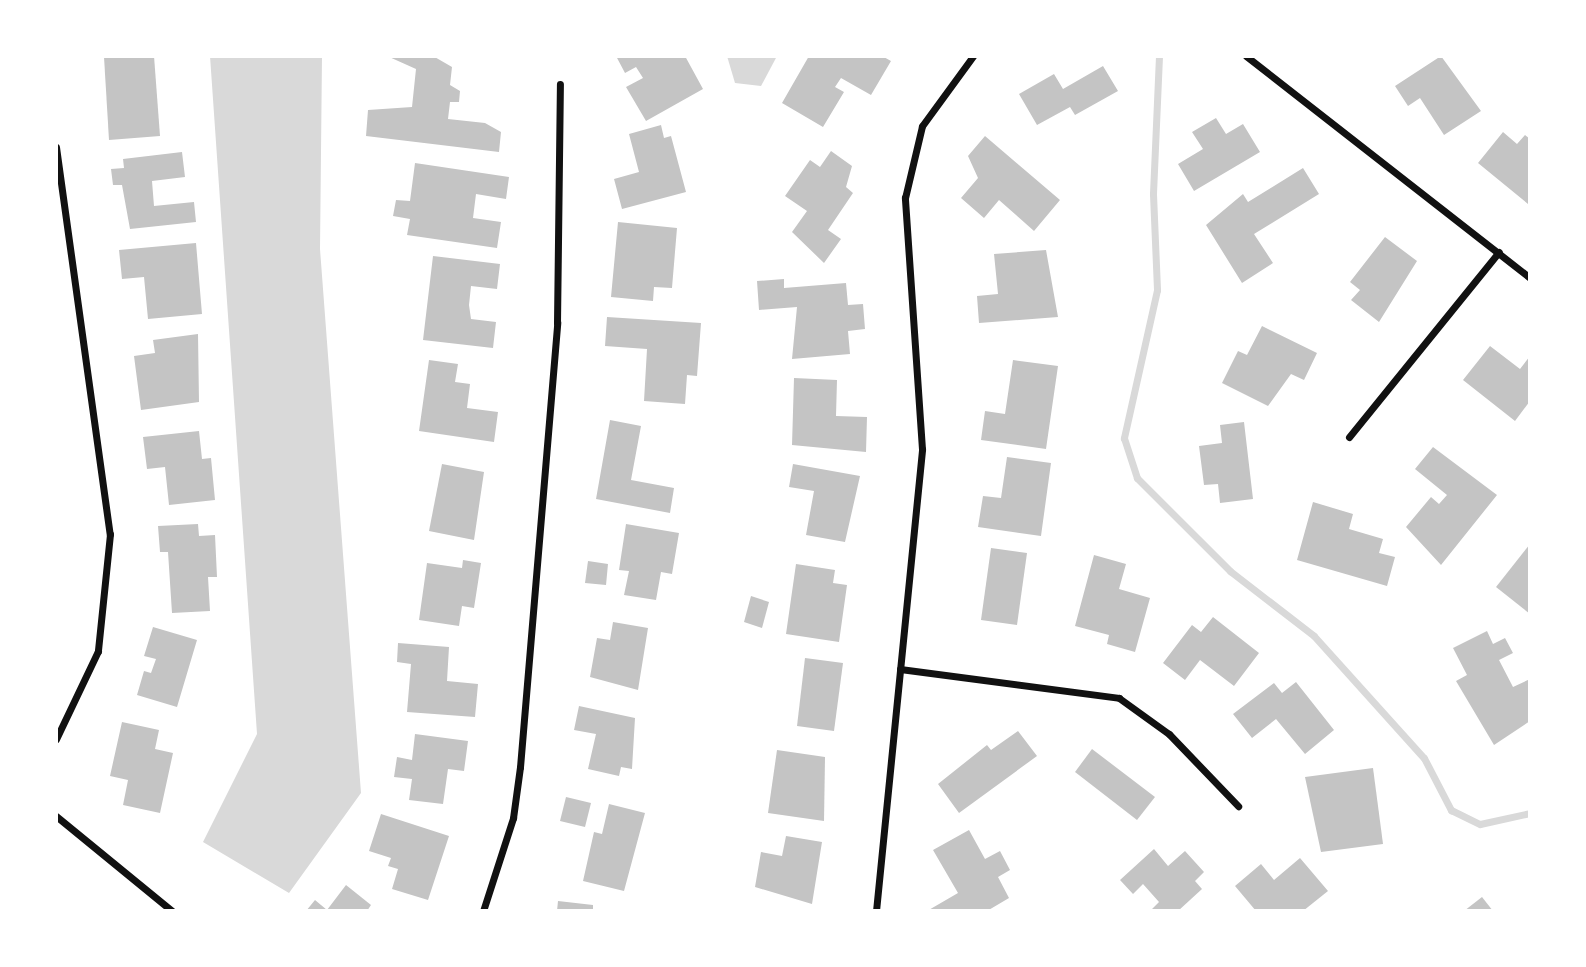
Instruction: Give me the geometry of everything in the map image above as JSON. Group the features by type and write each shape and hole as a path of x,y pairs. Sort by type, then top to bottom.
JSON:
{"street":[{"path":"876,911 922,449 905,198 922,126 974,56"},
{"path":"1246,56 1530,278"},
{"path":"483,911 513,818 520,767 557,323 560,84"},
{"path":"56,146 110,534 98,652 56,739"},
{"path":"1349,437 1499,252"},
{"path":"900,669 1119,698 1169,734 1238,806"},
{"path":"56,816 173,911"}],"shaded area":[{"path":"210,56 322,56 320,249 361,793 289,893 203,842 257,734"},
{"path":"727,56 777,56 761,86 735,83"}],"building":[{"path":"154,56 160,136 109,140 104,57"},
{"path":"387,56 433,56 452,67 450,85 460,91 459,102 450,102 448,119 485,123 501,132 499,152 366,136 368,110 412,107 416,69"},
{"path":"616,56 685,56 703,89 646,121 626,87 643,78 636,67 625,73"},
{"path":"809,56 882,56 891,61 871,95 841,78 835,87 844,92 823,127 782,103"},
{"path":"1441,56 1481,111 1444,135 1420,98 1408,106 1395,86"},
{"path":"1103,66 1118,91 1075,115 1070,107 1037,125 1019,94 1054,74 1063,89"},
{"path":"1216,118 1226,134 1243,124 1260,152 1194,191 1178,164 1203,149 1192,132"},
{"path":"661,125 664,138 671,136 686,192 622,209 614,179 639,172 629,134"},
{"path":"1503,132 1517,144 1525,135 1530,139 1528,204 1478,163"},
{"path":"985,136 1060,200 1034,231 999,200 984,218 961,198 978,178 968,156"},
{"path":"831,151 852,166 846,187 853,193 828,230 841,239 824,263 792,232 807,211 785,196 810,160 820,167"},
{"path":"182,152 185,177 152,181 154,206 194,202 196,222 130,229 122,185 113,185 111,169 124,168 123,159"},
{"path":"415,163 509,177 506,199 476,194 473,218 501,222 497,248 407,235 410,219 393,216 396,200 410,201"},
{"path":"1303,168 1319,194 1254,234 1273,263 1242,283 1206,225 1243,194 1248,202"},
{"path":"618,222 677,228 672,288 654,287 653,301 611,297"},
{"path":"1385,237 1417,261 1379,322 1351,300 1360,290 1350,282"},
{"path":"196,243 202,314 148,319 144,277 122,279 119,250"},
{"path":"1046,250 1058,317 979,323 977,296 998,294 994,254"},
{"path":"433,256 500,264 497,289 471,286 469,305 471,319 496,322 493,348 423,340"},
{"path":"784,279 784,288 846,283 848,305 863,304 865,329 848,331 850,354 792,359 797,307 759,310 757,281"},
{"path":"607,317 701,323 697,376 687,375 685,404 644,401 647,349 605,346"},
{"path":"1262,326 1317,353 1304,380 1291,374 1268,406 1222,383 1238,351 1247,355"},
{"path":"198,334 199,402 141,410 134,356 155,353 153,340"},
{"path":"1490,346 1520,369 1530,356 1530,401 1515,421 1463,380"},
{"path":"429,360 458,364 455,382 470,384 467,408 498,412 494,442 419,431"},
{"path":"1013,360 1058,366 1046,449 981,440 985,411 1005,414"},
{"path":"794,378 837,380 836,416 867,417 866,452 792,445"},
{"path":"610,420 641,426 631,480 674,488 670,513 596,499"},
{"path":"1244,422 1253,499 1220,503 1218,484 1204,485 1199,446 1222,443 1220,425"},
{"path":"199,431 202,459 211,458 215,500 169,505 165,467 147,469 143,437"},
{"path":"1433,447 1497,495 1441,565 1406,527 1431,497 1439,504 1447,495 1415,469"},
{"path":"1007,457 1051,463 1041,536 978,527 983,496 1001,498"},
{"path":"442,464 484,472 474,540 429,531"},
{"path":"793,464 860,476 845,542 806,535 814,491 789,487"},
{"path":"1313,502 1353,514 1349,529 1383,539 1379,553 1395,557 1387,586 1297,560"},
{"path":"198,524 199,536 215,535 217,577 208,577 210,611 172,613 168,552 160,552 158,526"},
{"path":"626,524 679,533 672,574 661,572 656,600 624,595 629,571 619,570"},
{"path":"1530,544 1530,614 1496,587"},
{"path":"991,548 1027,553 1017,625 981,620"},
{"path":"1094,555 1126,564 1119,589 1150,598 1135,652 1107,644 1109,635 1075,626"},
{"path":"463,560 481,563 474,608 462,606 459,626 419,620 427,563 462,568"},
{"path":"588,561 608,564 606,585 585,583"},
{"path":"796,564 835,570 833,583 847,585 839,642 786,634"},
{"path":"751,596 769,602 762,628 744,622"},
{"path":"1213,617 1259,653 1234,686 1200,660 1185,680 1163,663 1192,625 1201,632"},
{"path":"613,622 648,628 638,690 590,677 597,638 610,640"},
{"path":"153,627 197,640 177,707 137,695 144,671 151,673 156,659 144,656"},
{"path":"1487,631 1493,644 1505,638 1513,653 1499,660 1513,687 1530,679 1530,721 1494,745 1456,681 1467,675 1453,648"},
{"path":"398,643 449,647 447,681 478,684 475,717 407,712 411,664 397,662"},
{"path":"805,658 843,663 834,731 797,726"},
{"path":"1296,682 1334,730 1305,754 1276,719 1252,738 1233,714 1274,683 1282,693"},
{"path":"579,706 635,718 632,769 621,767 619,776 588,769 596,734 574,730"},
{"path":"122,722 159,730 155,749 173,753 160,813 123,805 128,780 110,776"},
{"path":"1018,731 1037,756 959,813 938,784 987,745 991,750"},
{"path":"415,734 468,741 464,771 448,769 443,804 409,800 412,779 394,777 397,757 412,760"},
{"path":"1092,749 1155,797 1137,820 1075,772"},
{"path":"777,750 825,757 824,821 768,813"},
{"path":"1373,768 1383,844 1321,852 1305,777"},
{"path":"566,797 591,803 585,827 560,821"},
{"path":"609,804 645,813 624,891 583,881 594,832 602,834"},
{"path":"381,814 449,836 428,900 392,889 398,869 388,866 391,858 369,851"},
{"path":"969,830 985,859 1000,851 1010,870 998,877 1009,898 987,911 927,911 958,893 933,850"},
{"path":"786,836 822,842 812,904 755,887 761,852 782,856"},
{"path":"1154,849 1168,866 1185,851 1204,872 1195,881 1202,889 1178,911 1150,911 1159,902 1143,884 1133,894 1120,880"},
{"path":"1300,858 1328,891 1303,911 1256,911 1235,886 1261,864 1274,880"},
{"path":"346,885 371,905 367,911 306,911 315,900 327,910"},
{"path":"1482,897 1493,911 1464,911"},
{"path":"558,901 593,905 593,911 557,911"}],"waterway":[{"path":"1159,56 1153,194 1157,290 1124,438 1137,478 1230,571 1314,636 1424,758 1451,810 1480,824 1530,813"}]}
